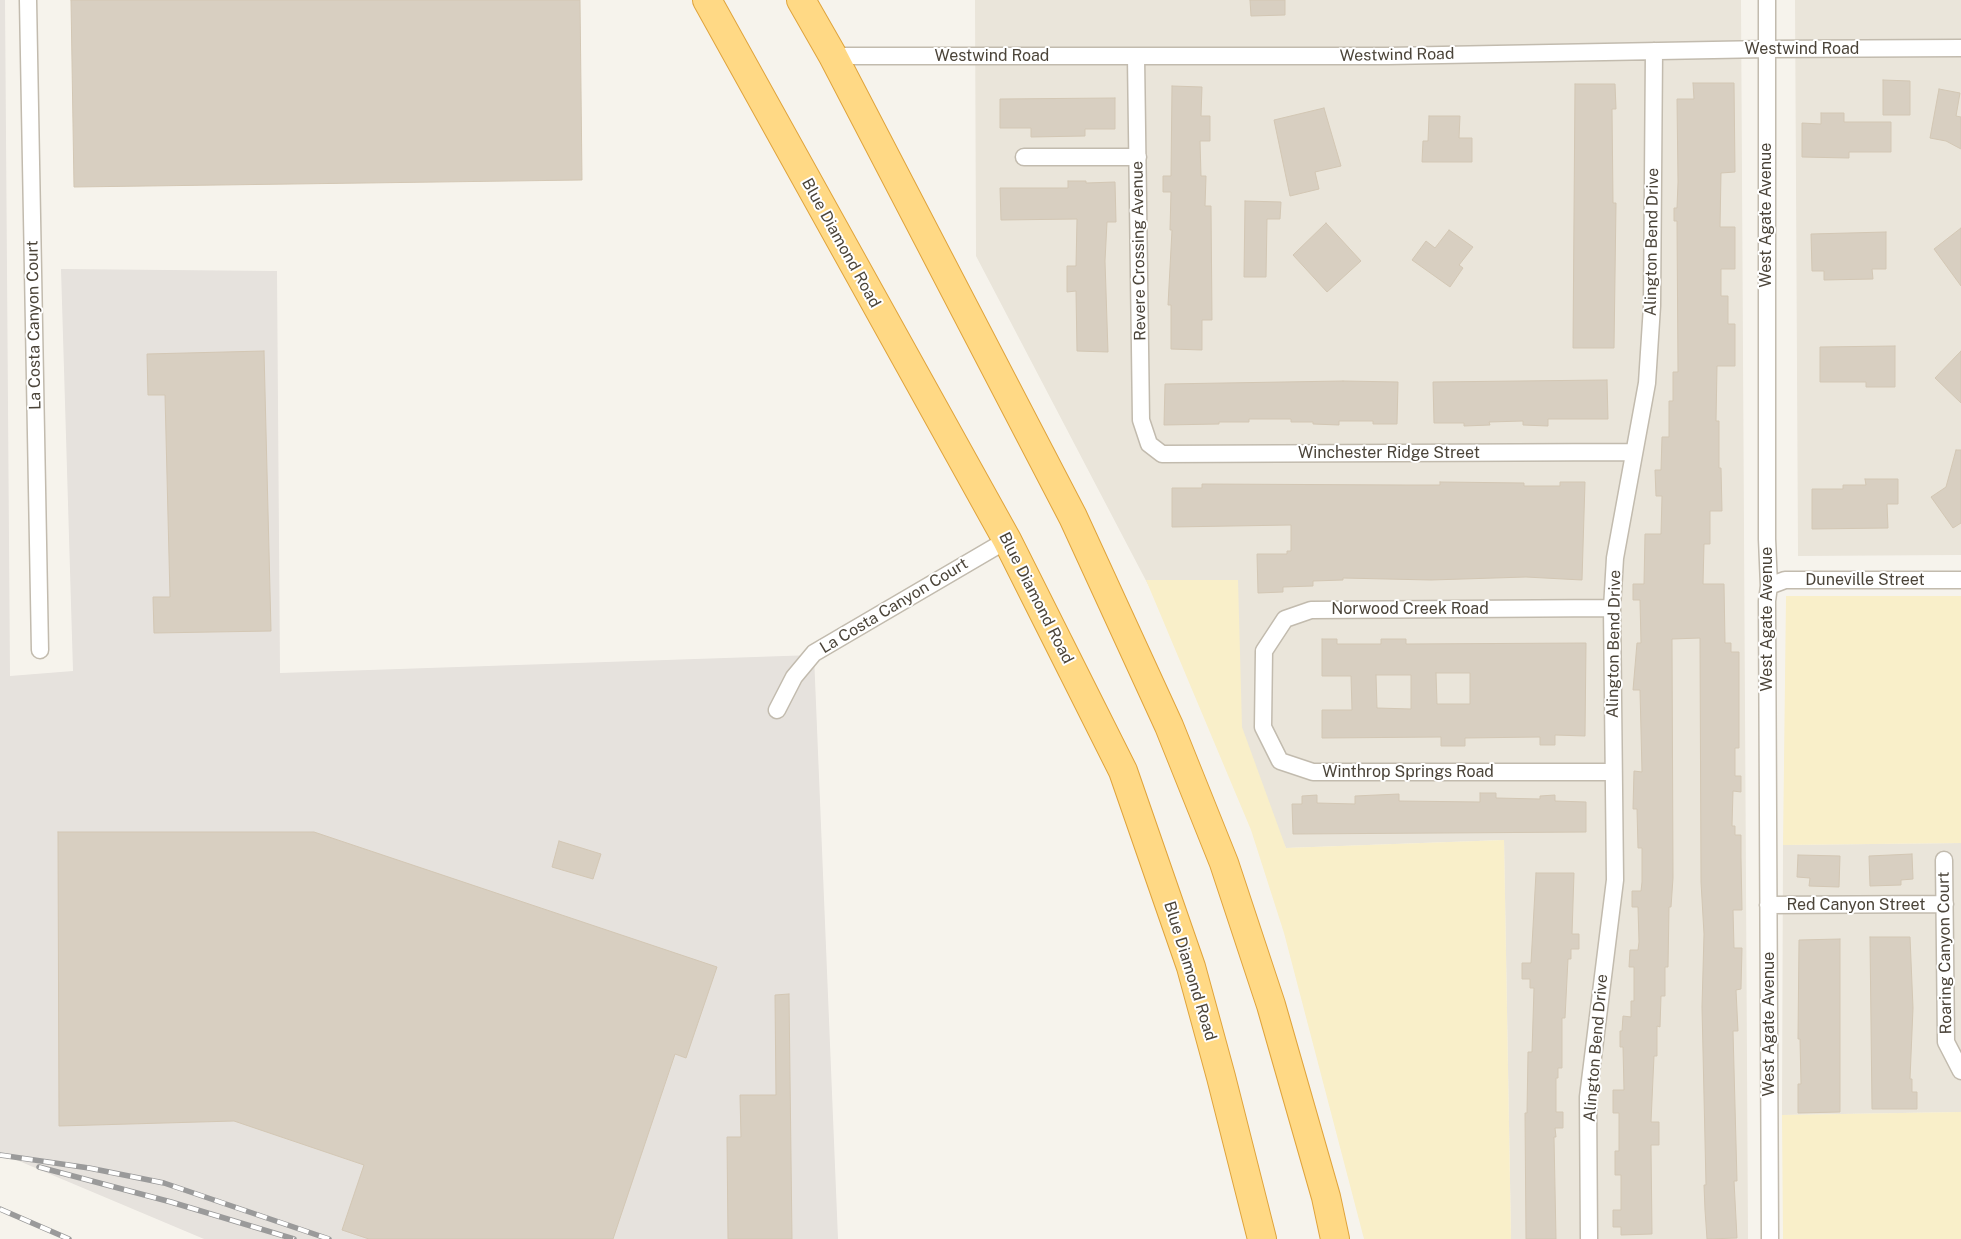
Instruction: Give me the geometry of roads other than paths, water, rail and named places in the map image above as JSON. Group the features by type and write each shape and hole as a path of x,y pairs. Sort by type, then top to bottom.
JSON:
{"highway":[{"name":"Blue Diamond Road","path":"707,0 1038,597 1123,771 1191,967 1262,1239"},
{"path":"800,0 833,56 1073,517 1170,726 1224,863 1271,1005 1326,1197 1335,1239"}],"street":[{"name":"La Costa Canyon Court","path":"28,0 40,650"},
{"name":"West Agate Avenue","path":"1767,0 1766,539 1770,586 1766,601 1770,1239"},
{"name":"Westwind Road","path":"833,56 1136,56 1961,48"},
{"name":"Alington Bend Drive","path":"1589,1239 1588,1097 1615,880 1612,608 1615,558 1647,383 1652,306 1654,51"},
{"name":"Revere Crossing Avenue","path":"1136,56 1141,420 1149,444"},
{"path":"1024,157 1138,156"},
{"name":"Winchester Ridge Street","path":"1149,444 1162,454 1634,452"},
{"name":"La Costa Canyon Court","path":"777,710 794,677 814,653 1007,540"},
{"name":"Duneville Street","path":"1770,586 1785,580 1961,580"},
{"name":"Norwood Creek Road","path":"1263,689 1264,651 1285,619 1311,610 1612,608"},
{"name":"Winthrop Springs Road","path":"1263,689 1263,726 1280,761 1313,772 1613,772"},
{"name":"Roaring Canyon Court","path":"1944,860 1946,1042 1961,1071"},
{"name":"Red Canyon Street","path":"1768,905 1945,904"}],"railway":[{"path":"0,1155 89,1168 164,1183 329,1239"},
{"path":"39,1167 171,1202 294,1239"},
{"path":"0,1209 69,1239"}]}
